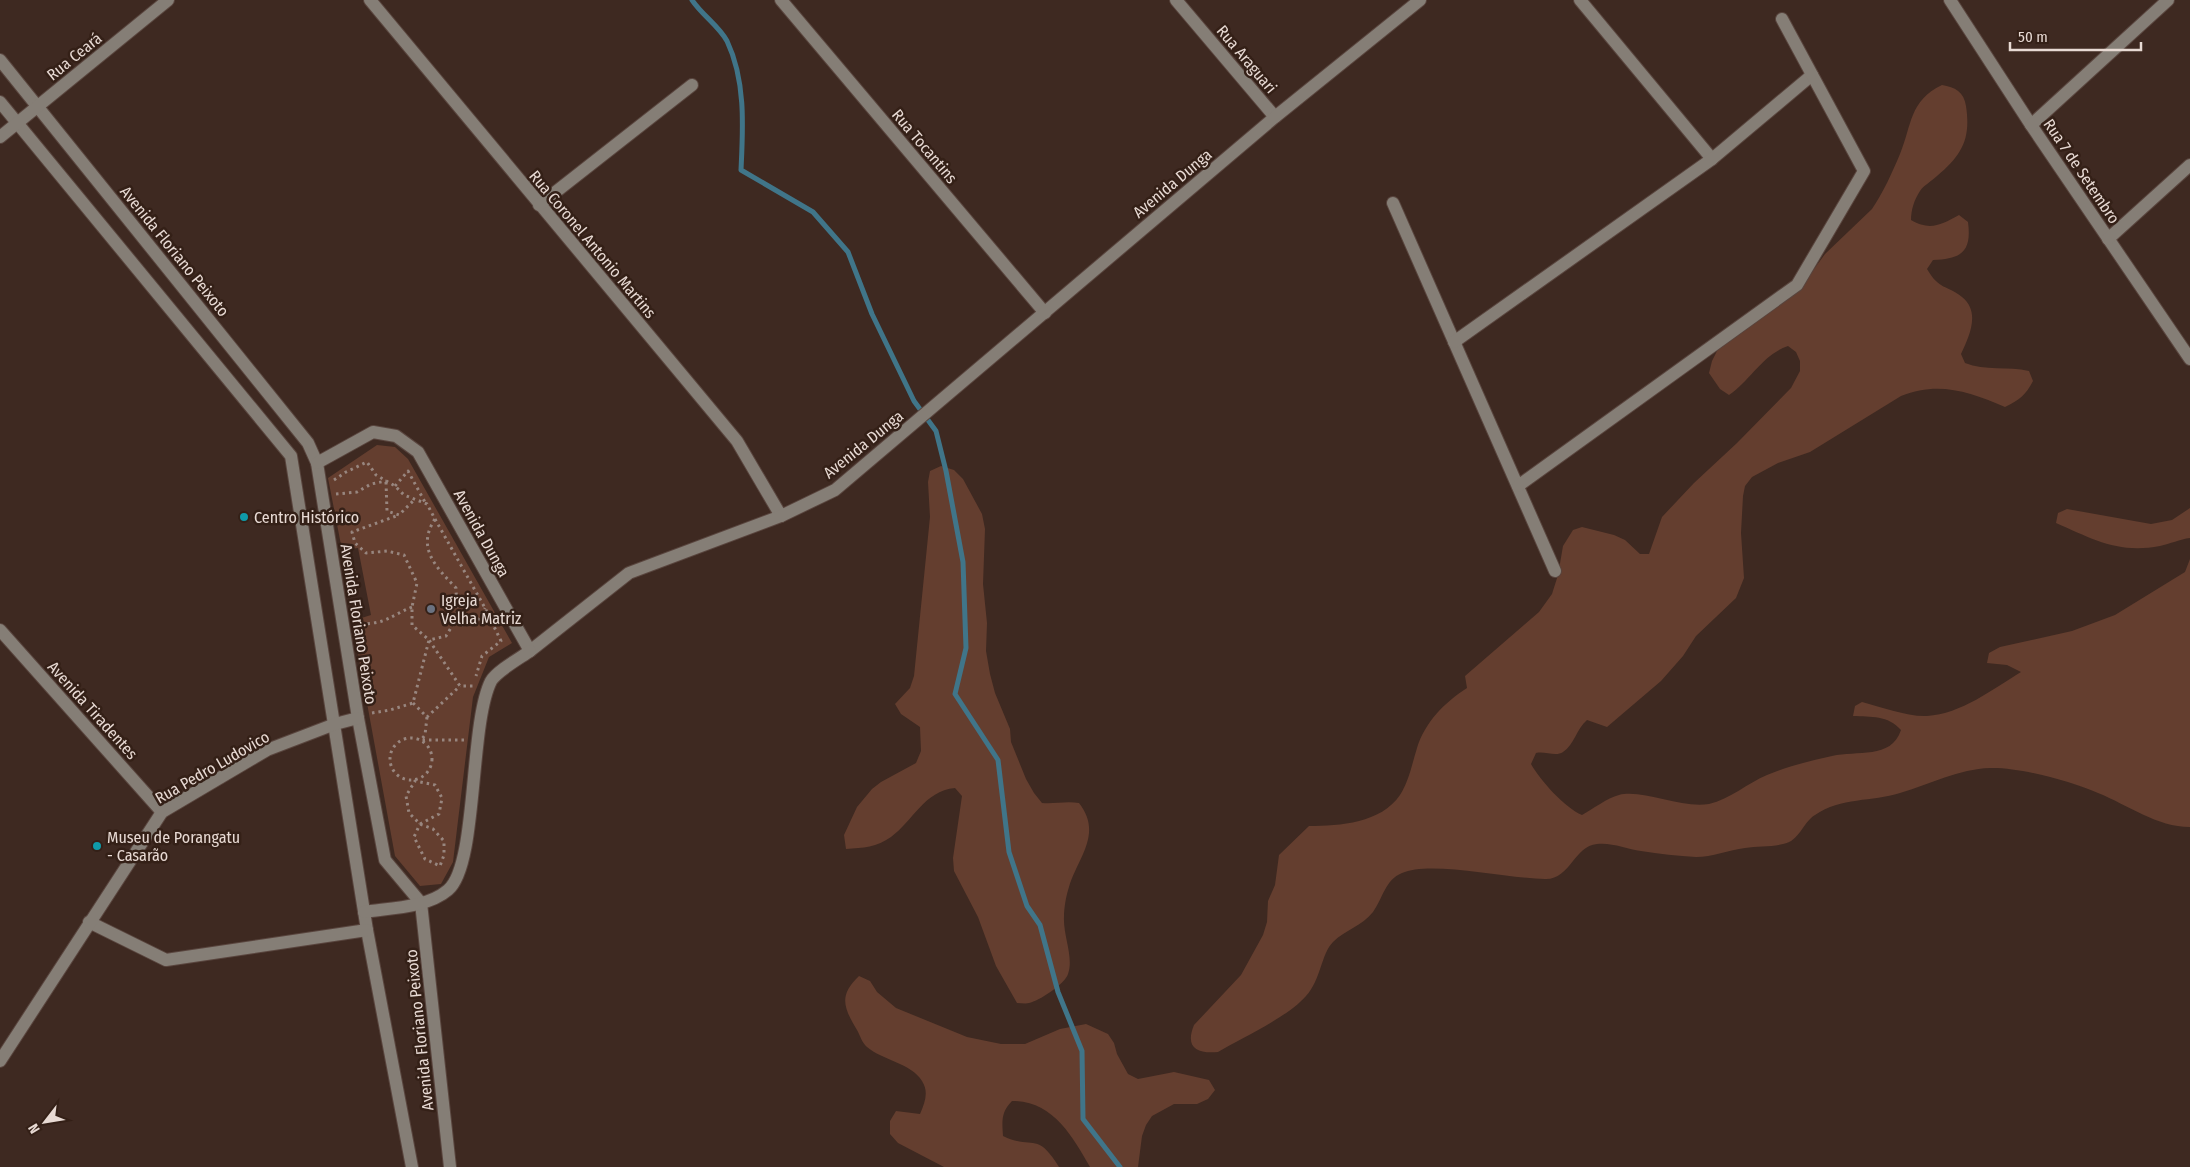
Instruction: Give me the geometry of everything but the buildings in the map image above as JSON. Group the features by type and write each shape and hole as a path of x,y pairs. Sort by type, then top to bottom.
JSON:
{"street":[{"name":"Rua Ceará","path":"0,137 168,0"},
{"name":"Rua Coronel Antonio Martins","path":"370,0 737,441 781,516"},
{"name":"Rua Tocantins","path":"781,0 1045,313"},
{"name":"Rua Araguari","path":"1176,0 1275,117"},
{"name":"Avenida Dunga","path":"317,463 373,432 396,436 418,452 530,651 629,573 781,516 835,490 1275,117 1420,0"},
{"path":"1580,0 1712,159"},
{"name":"Rua 7 de Setembro","path":"1950,0 2031,125 2190,359"},
{"path":"2031,125 2168,0"},
{"path":"1518,486 1797,285 1864,171 1782,19"},
{"name":"Avenida Floriano Peixoto","path":"0,60 308,443 317,463 358,718 385,860 421,903 450,1167"},
{"path":"1454,342 1712,159 1812,76"},
{"path":"539,205 692,85"},
{"path":"0,102 291,456 308,443"},
{"path":"2108,239 2190,165"},
{"path":"1393,203 1555,571"},
{"name":"Avenida Floriano Peixoto","path":"291,456 367,930 412,1167"},
{"name":"Avenida Tiradentes","path":"0,630 162,812"},
{"path":"364,912 421,903 449,890 457,879 465,847 481,708 492,679 530,651"},
{"name":"Rua Pedro Ludovico","path":"0,1061 162,812 267,750 335,724 358,718"},
{"path":"89,922 166,960 367,930"}],"path":[{"path":"386,481 371,484 357,492 336,494 334,480 367,462 376,475 395,486 404,495 427,504"},
{"path":"395,486 408,471 485,608 501,641 482,656 473,686 460,686 428,717 425,734 421,740"},
{"path":"386,481 388,511 399,515"},
{"path":"415,500 399,515 352,532 356,543 366,553 387,551 404,555 417,583 412,607 412,625 429,640 460,686"},
{"path":"429,640 446,636 457,618 456,588 433,563 428,548 429,528 435,518"},
{"path":"358,636 362,624 388,621 400,612 412,607"},
{"path":"457,618 463,625 476,624 485,608"},
{"path":"413,704 429,640"},
{"path":"370,704 372,713 413,704"},
{"path":"413,704 428,717"},
{"path":"421,740 428,745 433,761 430,771 415,781 406,796 410,813 420,824 432,829 444,841 444,855 440,866 425,859 414,837 420,824 439,814 442,798 435,785 415,781 407,780 395,773 390,763 390,756 400,741 414,738 421,740 469,740"}],"shaded area":[{"path":"1942,85 1958,91 1965,101 1967,118 1966,137 1963,146 1953,161 1920,191 1913,205 1911,220 1930,226 1947,222 1959,215 1968,222 1968,240 1962,252 1951,258 1933,260 1927,269 1936,281 1962,297 1968,303 1971,310 1972,325 1961,354 1965,363 1980,367 2029,371 2033,381 2028,390 2022,397 2005,407 1954,390 1928,389 1901,396 1810,452 1778,463 1752,477 1745,486 1743,496 1741,533 1744,578 1736,598 1696,636 1683,656 1661,681 1607,727 1587,720 1567,749 1557,754 1536,753 1531,764 1540,778 1554,793 1568,806 1582,815 1610,799 1619,795 1629,794 1698,805 1717,802 1760,778 1783,769 1832,756 1872,752 1890,746 1901,730 1885,719 1853,716 1855,706 1862,702 1903,713 1927,716 1952,711 1964,706 2021,672 2007,665 1987,663 1989,653 2000,647 2072,631 2115,615 2185,572 2190,559 2190,827 2178,826 2154,819 2074,784 2030,772 1990,768 1956,774 1889,796 1835,805 1811,818 1797,836 1789,842 1778,845 1745,848 1696,857 1597,844 1583,850 1560,874 1553,878 1545,879 1451,869 1431,868 1415,870 1396,876 1388,885 1369,917 1333,942 1326,953 1311,990 1298,1004 1277,1019 1218,1052 1204,1052 1194,1048 1191,1039 1194,1025 1241,975 1263,935 1267,922 1268,901 1275,885 1279,855 1309,826 1346,824 1359,821 1382,812 1392,804 1406,784 1417,748 1425,730 1444,706 1467,688 1465,676 1539,612 1552,594 1558,575 1563,546 1573,530 1582,527 1614,535 1625,540 1640,554 1649,554 1662,517 1791,388 1800,371 1800,361 1796,352 1788,346 1771,355 1729,395 1720,389 1709,373 1712,361 1721,343 1798,291 1825,254 1872,209 1884,190 1894,168 1917,106 1931,91"},
{"path":"377,445 395,447 408,459 512,643 489,657 473,697 453,862 441,884 420,886 395,856 352,621 371,615 358,548 342,550 328,478"},
{"path":"941,466 954,470 963,479 982,514 985,529 983,584 987,623 986,651 995,693 1010,729 1011,742 1026,779 1042,803 1079,803 1086,814 1089,825 1089,835 1069,887 1064,913 1070,961 1068,974 1051,991 1039,999 1028,1003 1017,1003 996,966 978,917 954,871 953,858 962,796 955,788 944,790 927,801 899,830 886,840 870,846 846,849 844,835 857,807 872,789 881,782 916,763 921,751 920,727 901,714 895,704 910,688 914,676 930,517 928,482 930,471"},
{"path":"2190,508 2190,538 2145,548 2106,544 2056,523 2058,513 2067,509 2151,524 2172,520"},
{"path":"859,976 870,981 877,992 896,1008 967,1037 1001,1044 1025,1044 1060,1029 1086,1024 1108,1034 1128,1074 1138,1079 1174,1072 1209,1080 1215,1090 1208,1099 1197,1104 1174,1104 1152,1116 1142,1136 1138,1167 1090,1167 1060,1122 1039,1107 1012,1101 1003,1117 1003,1136 1039,1145 1045,1149 1059,1167 944,1167 898,1143 890,1134 890,1121 896,1111 920,1114 926,1093 922,1081 911,1070 873,1051 862,1041 846,1009 845,1002 848,990"}],"waterway":[{"path":"692,0 724,36 733,56 742,105 741,170 813,212 848,252 872,314 914,401 936,431 946,471 963,562 966,648 955,694 998,760 1009,852 1027,906 1040,925 1058,992 1082,1051 1083,1119 1120,1167"}],"place":[{"name":"Centro Histórico","path":"244,517"},
{"name":"Igreja Velha Matriz","path":"431,609"},
{"name":"Museu de Porangatu - Casarão","path":"97,846"}]}
